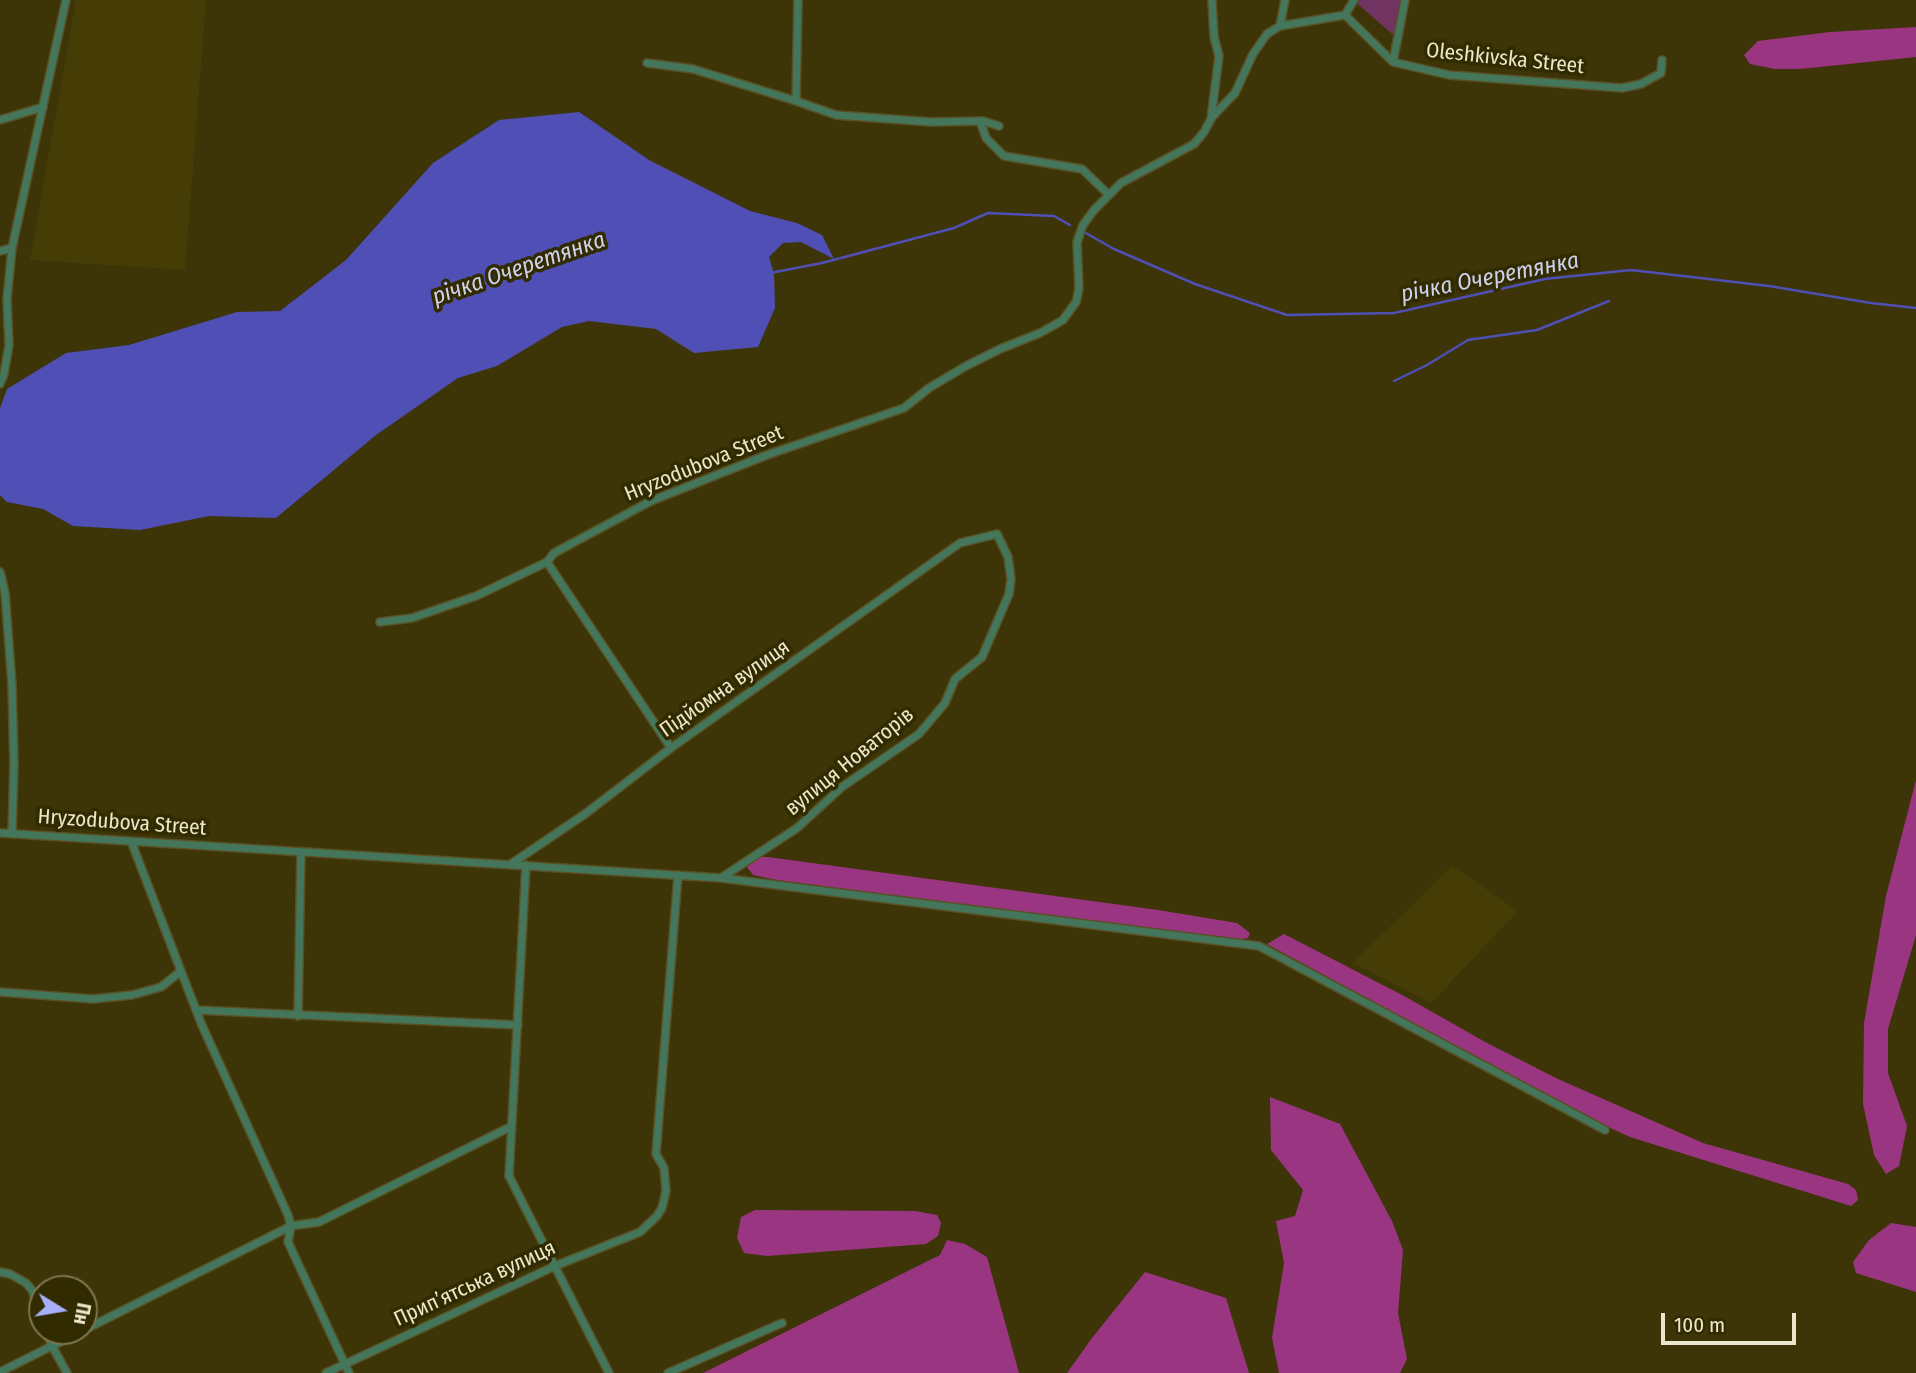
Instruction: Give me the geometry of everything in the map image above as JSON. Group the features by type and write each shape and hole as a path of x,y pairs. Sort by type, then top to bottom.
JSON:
{"street":[{"path":"0,384 9,345 7,299 12,248 66,0"},
{"path":"796,101 798,0"},
{"path":"1211,119 1219,56 1214,37 1212,0"},
{"path":"1285,0 1280,26 1345,15 1354,0"},
{"name":"Oleshkivska Street","path":"1405,0 1393,62 1449,75 1622,88 1641,84 1661,73 1662,60"},
{"path":"1345,15 1393,62"},
{"name":"Hryzodubova Street","path":"380,622 412,618 476,596 547,562 554,553 651,501 767,455 904,408 929,388 966,366 1063,320 1076,302 1079,289 1077,242 1083,225 1108,194 1121,183 1194,144 1205,132 1211,119 1235,93 1253,54 1267,34 1280,26"},
{"path":"647,62 693,69 836,115 931,122 980,121 999,126"},
{"path":"0,120 43,107"},
{"path":"980,121 986,138 1004,156 1082,169 1108,194"},
{"path":"0,251 12,248"},
{"name":"вулиця Новаторів","path":"721,878 797,828 842,787 919,734 945,703 955,679 982,657 1009,594 1011,579 1008,557 997,534 960,543"},
{"name":"Підйомна вулиця","path":"510,864 585,814 671,748 960,543"},
{"path":"547,562 671,748"},
{"path":"0,572 5,593 12,685 12,834"},
{"name":"Hryzodubova Street","path":"0,833 721,878 1259,946 1605,1130"},
{"path":"131,841 196,1010 288,1215 291,1226 288,1242 349,1373"},
{"path":"298,1016 301,852"},
{"path":"526,864 509,1176 610,1373"},
{"name":"Прип’ятська вулиця","path":"326,1373 555,1266 640,1232 651,1224 662,1208 666,1191 664,1168 656,1154 678,876"},
{"path":"0,992 93,999 132,995 161,987 181,971"},
{"path":"196,1010 518,1025"},
{"path":"98,1323 291,1226 318,1222 510,1126"},
{"path":"0,1272 10,1274 28,1285"},
{"path":"668,1373 782,1323"},
{"path":"0,1372 52,1346 67,1373"}],"shaded area":[{"path":"76,0 206,0 185,270 30,260"},
{"path":"1354,0 1405,0 1397,38 1354,1"},
{"path":"1916,27 1916,57 1800,69 1775,69 1750,64 1744,55 1758,41 1830,32"},
{"path":"1916,780 1916,935 1888,1029 1888,1073 1907,1126 1899,1166 1886,1174 1874,1155 1863,1104 1864,1023 1886,896"},
{"path":"756,857 1158,910 1237,923 1250,933 1248,938 1236,940 777,880 753,875 747,867"},
{"path":"1452,866 1518,911 1431,1003 1353,963"},
{"path":"1284,934 1558,1079 1703,1143 1848,1184 1856,1190 1858,1200 1851,1206 1630,1137 1580,1114 1267,944"},
{"path":"1270,1097 1340,1124 1392,1221 1403,1250 1398,1313 1407,1359 1400,1373 1279,1373 1272,1338 1284,1263 1276,1221 1295,1216 1303,1190 1271,1150"},
{"path":"755,1210 915,1211 937,1215 941,1223 938,1236 926,1244 767,1256 744,1253 737,1238 741,1217"},
{"path":"1891,1223 1916,1227 1916,1292 1856,1273 1853,1262 1869,1240"},
{"path":"947,1240 965,1244 987,1257 1019,1373 703,1373 940,1255"},
{"path":"1145,1272 1226,1298 1249,1373 1067,1373"}],"water":[{"path":"579,112 649,160 750,211 797,223 822,235 834,259 801,242 783,243 769,257 774,274 775,308 758,347 694,353 656,329 589,321 562,327 497,366 458,378 376,435 276,518 209,516 140,530 73,526 43,509 7,502 0,495 0,408 7,389 66,353 129,345 237,312 280,311 346,260 433,163 499,120"}],"waterway":[{"name":"річка Очеретянка","path":"770,273 822,263 954,228 988,213 1054,216 1070,225"},
{"name":"річка Очеретянка","path":"1084,232 1114,249 1195,284 1287,315 1394,313 1545,279 1631,270 1769,286 1916,308"},
{"path":"1394,381 1468,340 1537,330 1609,301"}]}
